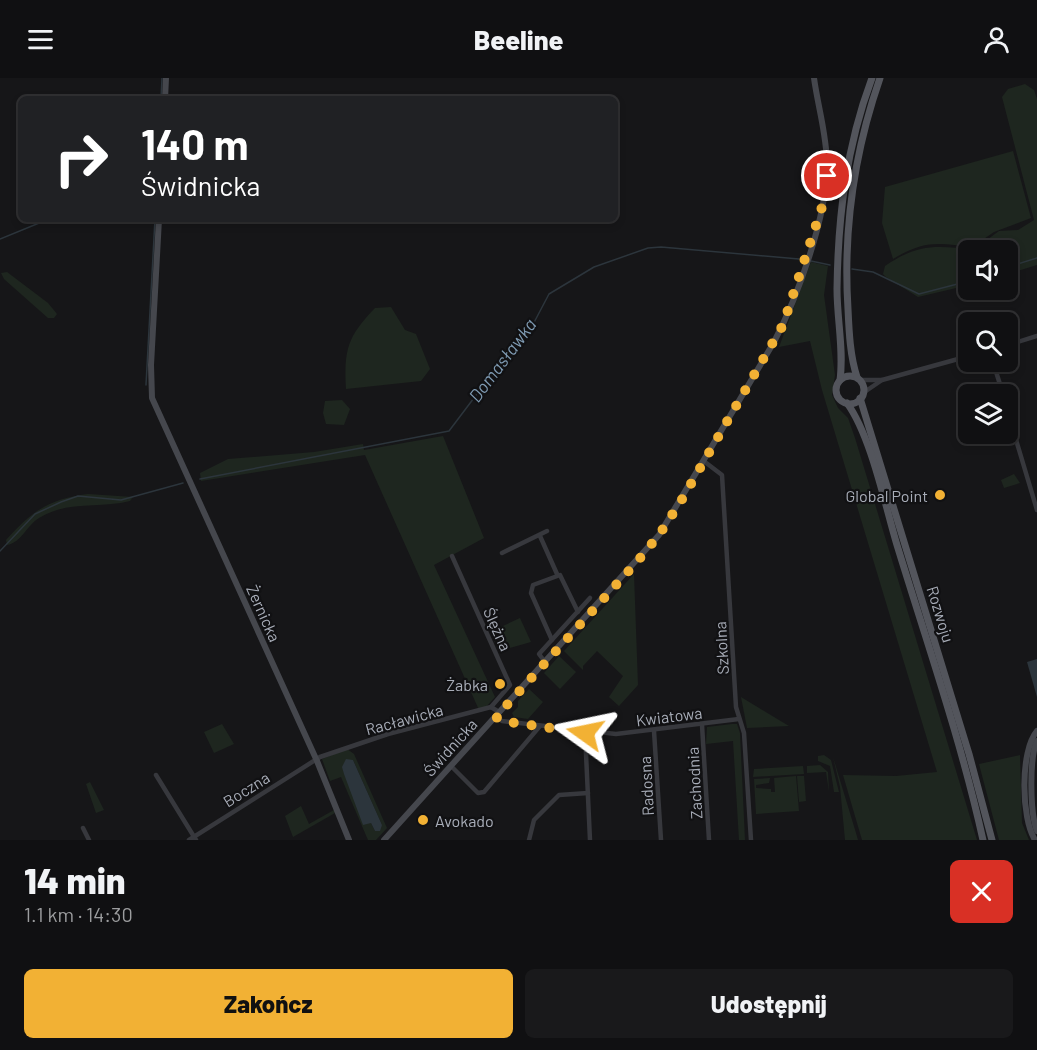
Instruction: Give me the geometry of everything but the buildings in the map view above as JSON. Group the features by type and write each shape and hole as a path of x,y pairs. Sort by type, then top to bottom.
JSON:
{"main road":[{"path":"872,78 854,137 841,207 837,291 842,346 837,395 847,404 862,396 848,325 847,236 860,144 880,78"},
{"path":"840,380 847,376 858,379"},
{"name":"Rozwoju","path":"862,396 969,754 992,840"},
{"name":"Rozwoju","path":"847,404 866,447 885,505 963,761 983,840"}],"street":[{"path":"165,96 166,78"},
{"name":"Świdnicka","path":"384,840 659,535 705,462 783,325 824,201 827,163 814,78"},
{"name":"Żernicka","path":"159,222 151,372 152,398 317,761 349,840"},
{"path":"1018,342 1037,336"},
{"path":"858,379 882,380 958,359"},
{"path":"862,396 882,380"},
{"path":"1017,444 1037,510"},
{"name":"Szkolna","path":"705,462 722,475 739,719 744,733 750,840"},
{"path":"502,553 547,531"},
{"path":"540,536 578,612"},
{"name":"Ślężna","path":"452,556 510,685 491,707"},
{"path":"552,639 530,591 533,585 557,574"},
{"path":"545,662 539,654 590,598"},
{"path":"491,707 498,715"},
{"name":"Racławicka","path":"317,761 331,753 388,734 491,707"},
{"name":"Kwiatowa","path":"498,715 502,721 616,734 739,719"},
{"name":"Zachodnia","path":"702,724 709,840"},
{"path":"451,766 476,791 484,792 540,726"},
{"name":"Radosna","path":"654,731 661,840"},
{"path":"1035,840 1027,819 1026,757 1028,745 1037,731"},
{"path":"585,732 590,840"},
{"path":"1037,741 1032,759 1033,816 1037,831"},
{"name":"Boczna","path":"193,839 317,761"},
{"path":"156,775 193,839"},
{"path":"530,840 534,820 559,795 588,793"},
{"path":"82,828 88,840"}],"shaded area":[{"path":"1025,84 1034,90 1037,99 1037,265 1018,271 1018,240 987,240 999,231 1018,230 1034,220 1002,97 1008,89"},
{"path":"1013,151 1031,218 994,232 982,240 958,240 958,246 931,244 893,259 882,223 885,187"},
{"path":"927,248 958,248 958,288 918,297 883,274 885,266 907,254"},
{"path":"811,262 828,266 824,295 835,375 832,395 838,408 848,418 855,438 977,840 862,840 843,775 896,776 937,772 822,390 810,341 779,347"},
{"path":"7,272 48,303 57,314 54,318 48,318 4,279 1,273"},
{"path":"391,307 405,330 416,334 430,369 421,381 346,389 347,354 353,336 375,308"},
{"path":"342,400 350,409 344,425 326,424 323,413 325,401"},
{"path":"443,436 484,538 434,565 495,697 486,707 479,710 365,455 201,481 200,473 228,459 314,452 363,444 364,450"},
{"path":"1014,474 1020,483 1004,488 1001,480"},
{"path":"88,494 133,497 130,501 72,507 50,512 35,521 16,541 7,545 6,540 15,530 42,508 62,499"},
{"path":"634,574 638,685 619,706 609,697 623,676 597,651 583,666 583,670 564,651"},
{"path":"520,618 531,642 499,651 490,632"},
{"path":"559,656 576,672 560,689 544,673"},
{"path":"1037,659 1037,697 1027,662"},
{"path":"529,689 543,702 528,719 514,717 512,713 518,707 518,701"},
{"path":"741,697 789,726 747,728"},
{"path":"222,724 234,744 214,753 204,732"},
{"path":"737,724 740,733 745,840 739,840 733,741 706,744 707,727"},
{"path":"347,749 354,754 387,828 376,840 368,840 341,777 330,781 322,759","holes":["353,760 382,825 375,831 371,823 367,823"]},
{"path":"824,755 831,760 839,792 834,792 830,766 818,761 818,756"},
{"path":"1020,755 1022,823 1029,840 999,840 979,764"},
{"path":"833,757 858,840 845,840 840,787"},
{"path":"346,759 353,760 382,825 380,831 375,831 371,823 363,825 342,767"},
{"path":"820,765 828,772 829,792 826,772 807,773 807,766"},
{"path":"803,766 804,774 753,777 754,769"},
{"path":"796,776 799,811 756,814 754,779 770,778 769,783 756,785 756,788 771,789 771,792 775,792 774,778"},
{"path":"797,776 804,776 806,801 799,802"},
{"path":"90,782 104,810 96,813 86,784"},
{"path":"301,806 309,824 334,810 335,813 293,837 285,816"}],"waterway":[{"path":"161,96 162,78"},
{"path":"0,239 42,222"},
{"path":"146,385 155,222"},
{"name":"Domasławka","path":"200,479 449,431 511,349 529,332 549,294 594,267 648,248 661,247 799,259"},
{"name":"Domasławka","path":"1018,264 1037,258"},
{"name":"Domasławka","path":"811,261 830,265"},
{"name":"Domasławka","path":"852,269 873,272 919,294 958,284"},
{"name":"Domasławka","path":"0,551 35,514 61,502 78,496 121,500 183,483"}],"place":[{"name":"Global Point","path":"940,495"},
{"name":"Żabka","path":"500,684"},
{"name":"Avokado","path":"423,820"}],"route":[{"path":"585,733 502,721 496,717 659,535 705,462 783,325 824,201 827,176"}]}
